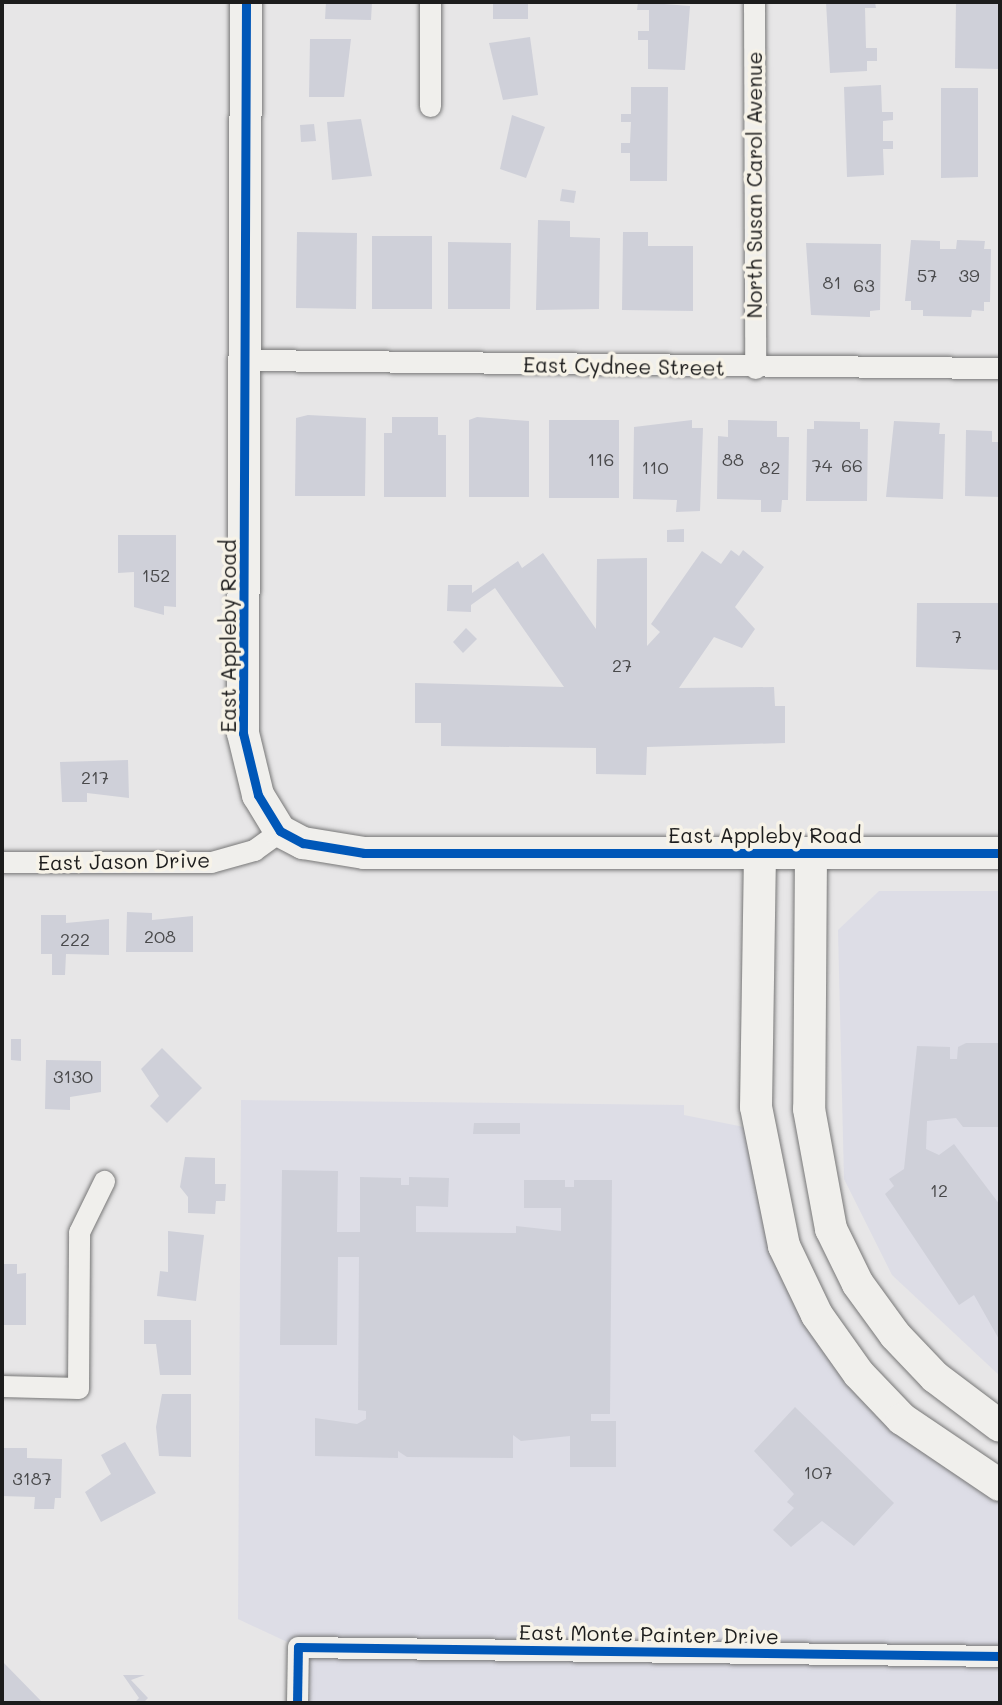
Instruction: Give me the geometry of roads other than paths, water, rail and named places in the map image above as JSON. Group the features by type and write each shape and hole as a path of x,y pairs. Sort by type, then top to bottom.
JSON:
{"street":[{"name":"East Appleby Road","path":"246,2 247,360 243,733 258,795 280,831 303,844 363,853 1000,853"},
{"path":"430,2 430,106"},
{"name":"North Susan Carol Avenue","path":"754,2 755,368"},
{"name":"East Cydnee Street","path":"247,360 755,368 1000,368"},
{"name":"East Jason Drive","path":"2,862 211,862 254,850 280,831"},
{"path":"760,853 756,1107 784,1246 817,1315 859,1374 902,1419 1000,1485"},
{"path":"811,853 809,1109 831,1229 858,1284 895,1335 935,1377 1000,1426"},
{"path":"2,1385 78,1388 79,1232 104,1181"},
{"name":"East Monte Painter Drive","path":"297,1703 298,1647 1000,1656"}]}
